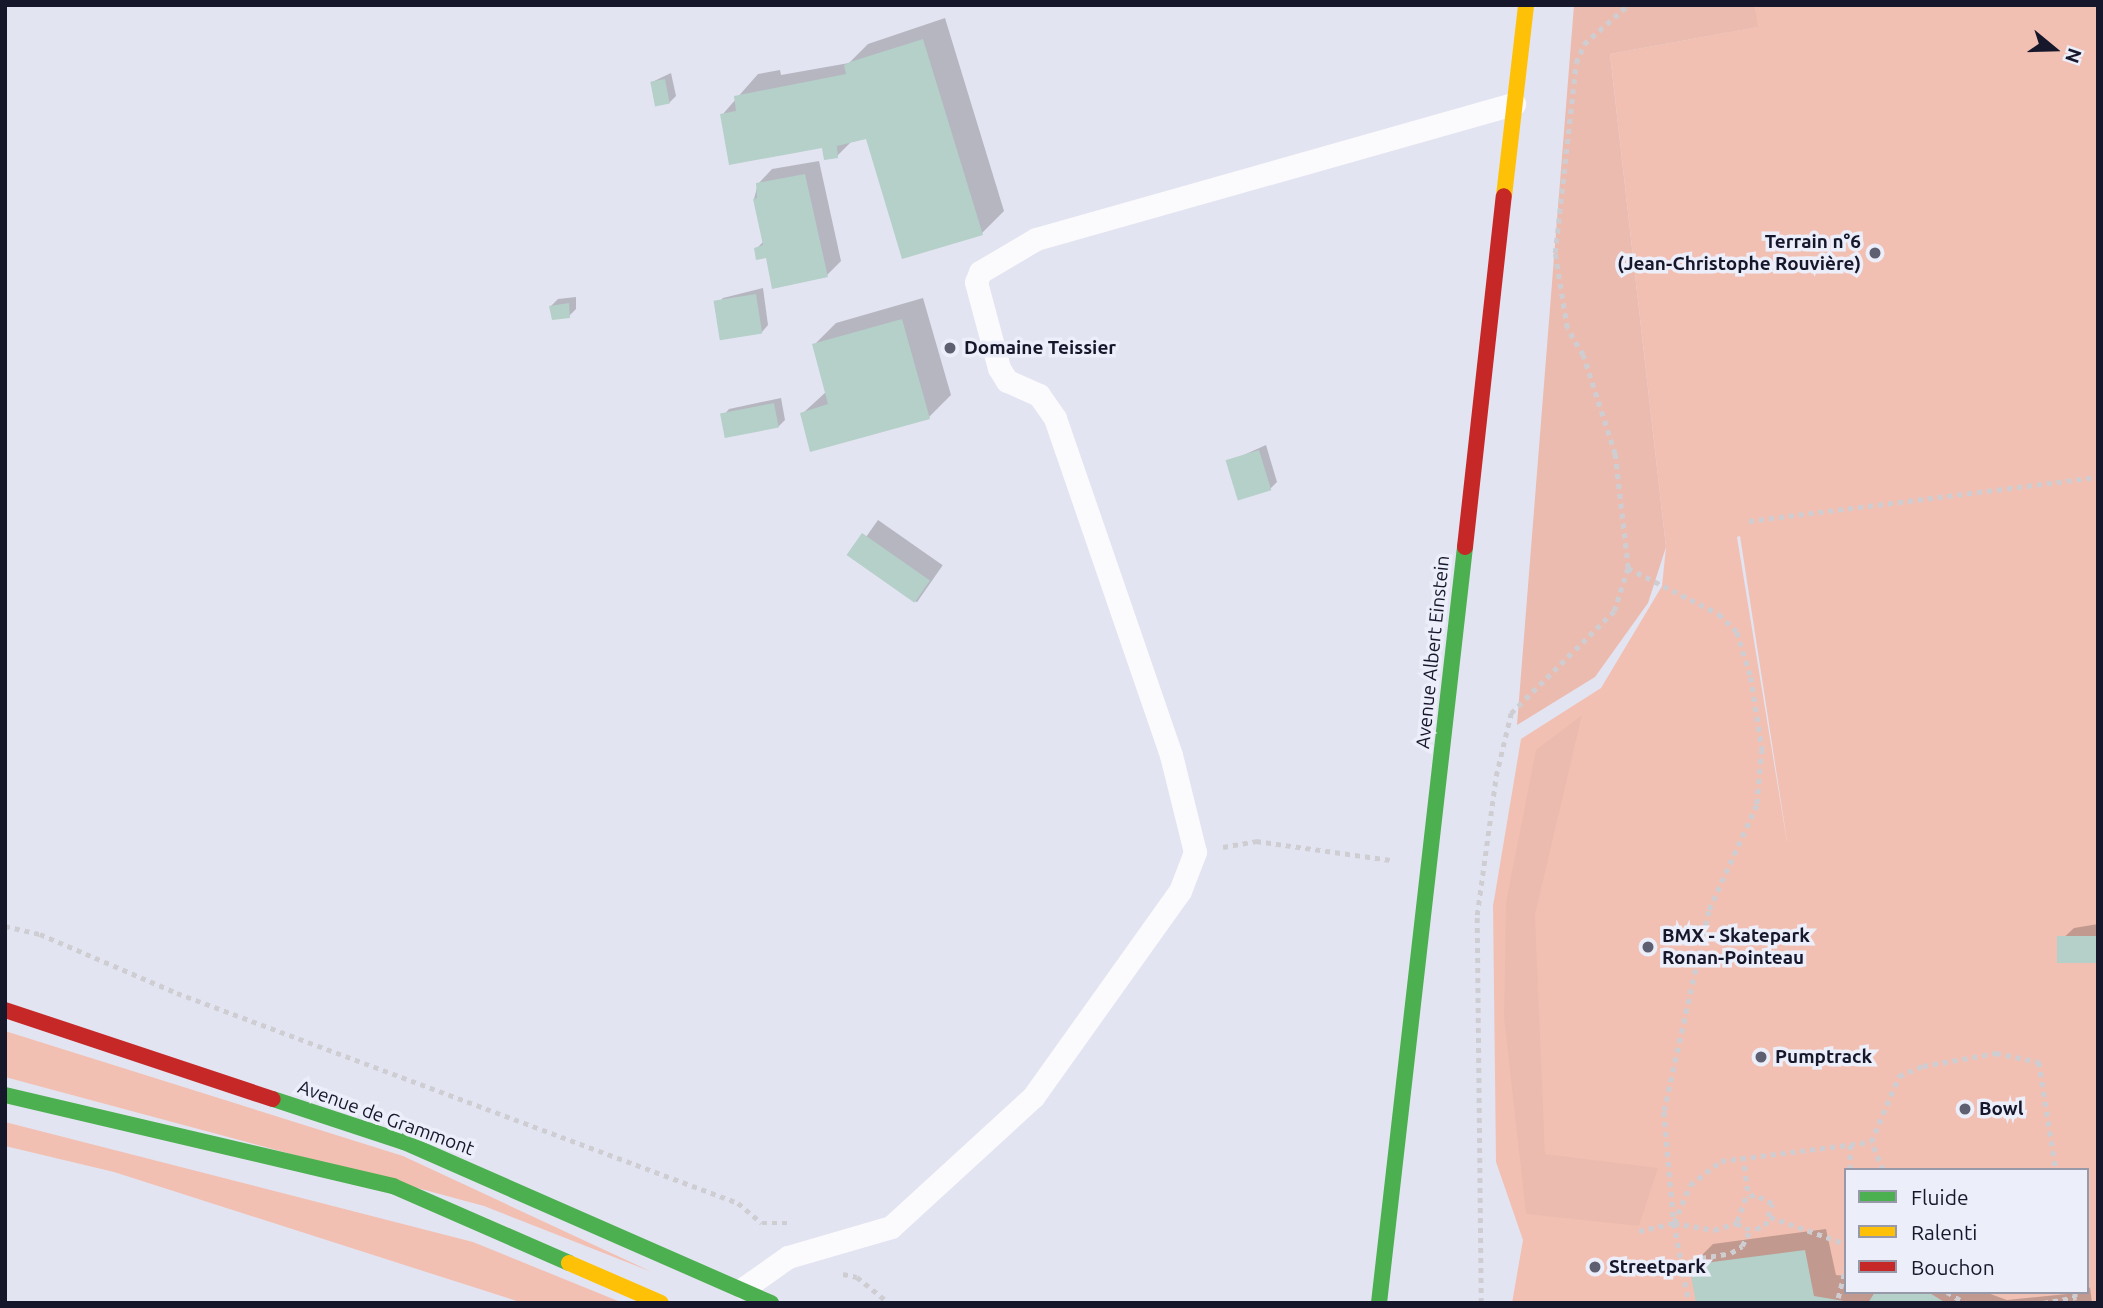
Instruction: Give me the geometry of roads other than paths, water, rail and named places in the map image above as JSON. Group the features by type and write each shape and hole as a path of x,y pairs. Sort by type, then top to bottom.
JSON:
{"main road":[{"name":"Avenue Albert Einstein","path":"1379,1303 1526,5"},
{"name":"Avenue de Grammont","path":"5,1010 404,1142 744,1288 771,1303"},
{"path":"5,1095 393,1186 661,1303"},
{"path":"725,1303 744,1288"}],"lane":[{"path":"744,1288 788,1256 891,1227 1033,1097 1181,891 1195,852 1171,755 1055,418 1039,396 1007,381 999,368 976,282 980,272 1035,239 1514,104"}],"place":[{"name":"Terrain n°6 (Jean-Christophe Rouvière)","path":"1875,253"},
{"name":"Domaine Teissier","path":"950,348"},
{"name":"BMX - Skatepark Ronan-Pointeau","path":"1648,947"},
{"name":"Pumptrack","path":"1761,1057"},
{"name":"Bowl","path":"1965,1109"},
{"name":"Streetpark","path":"1595,1267"}]}
